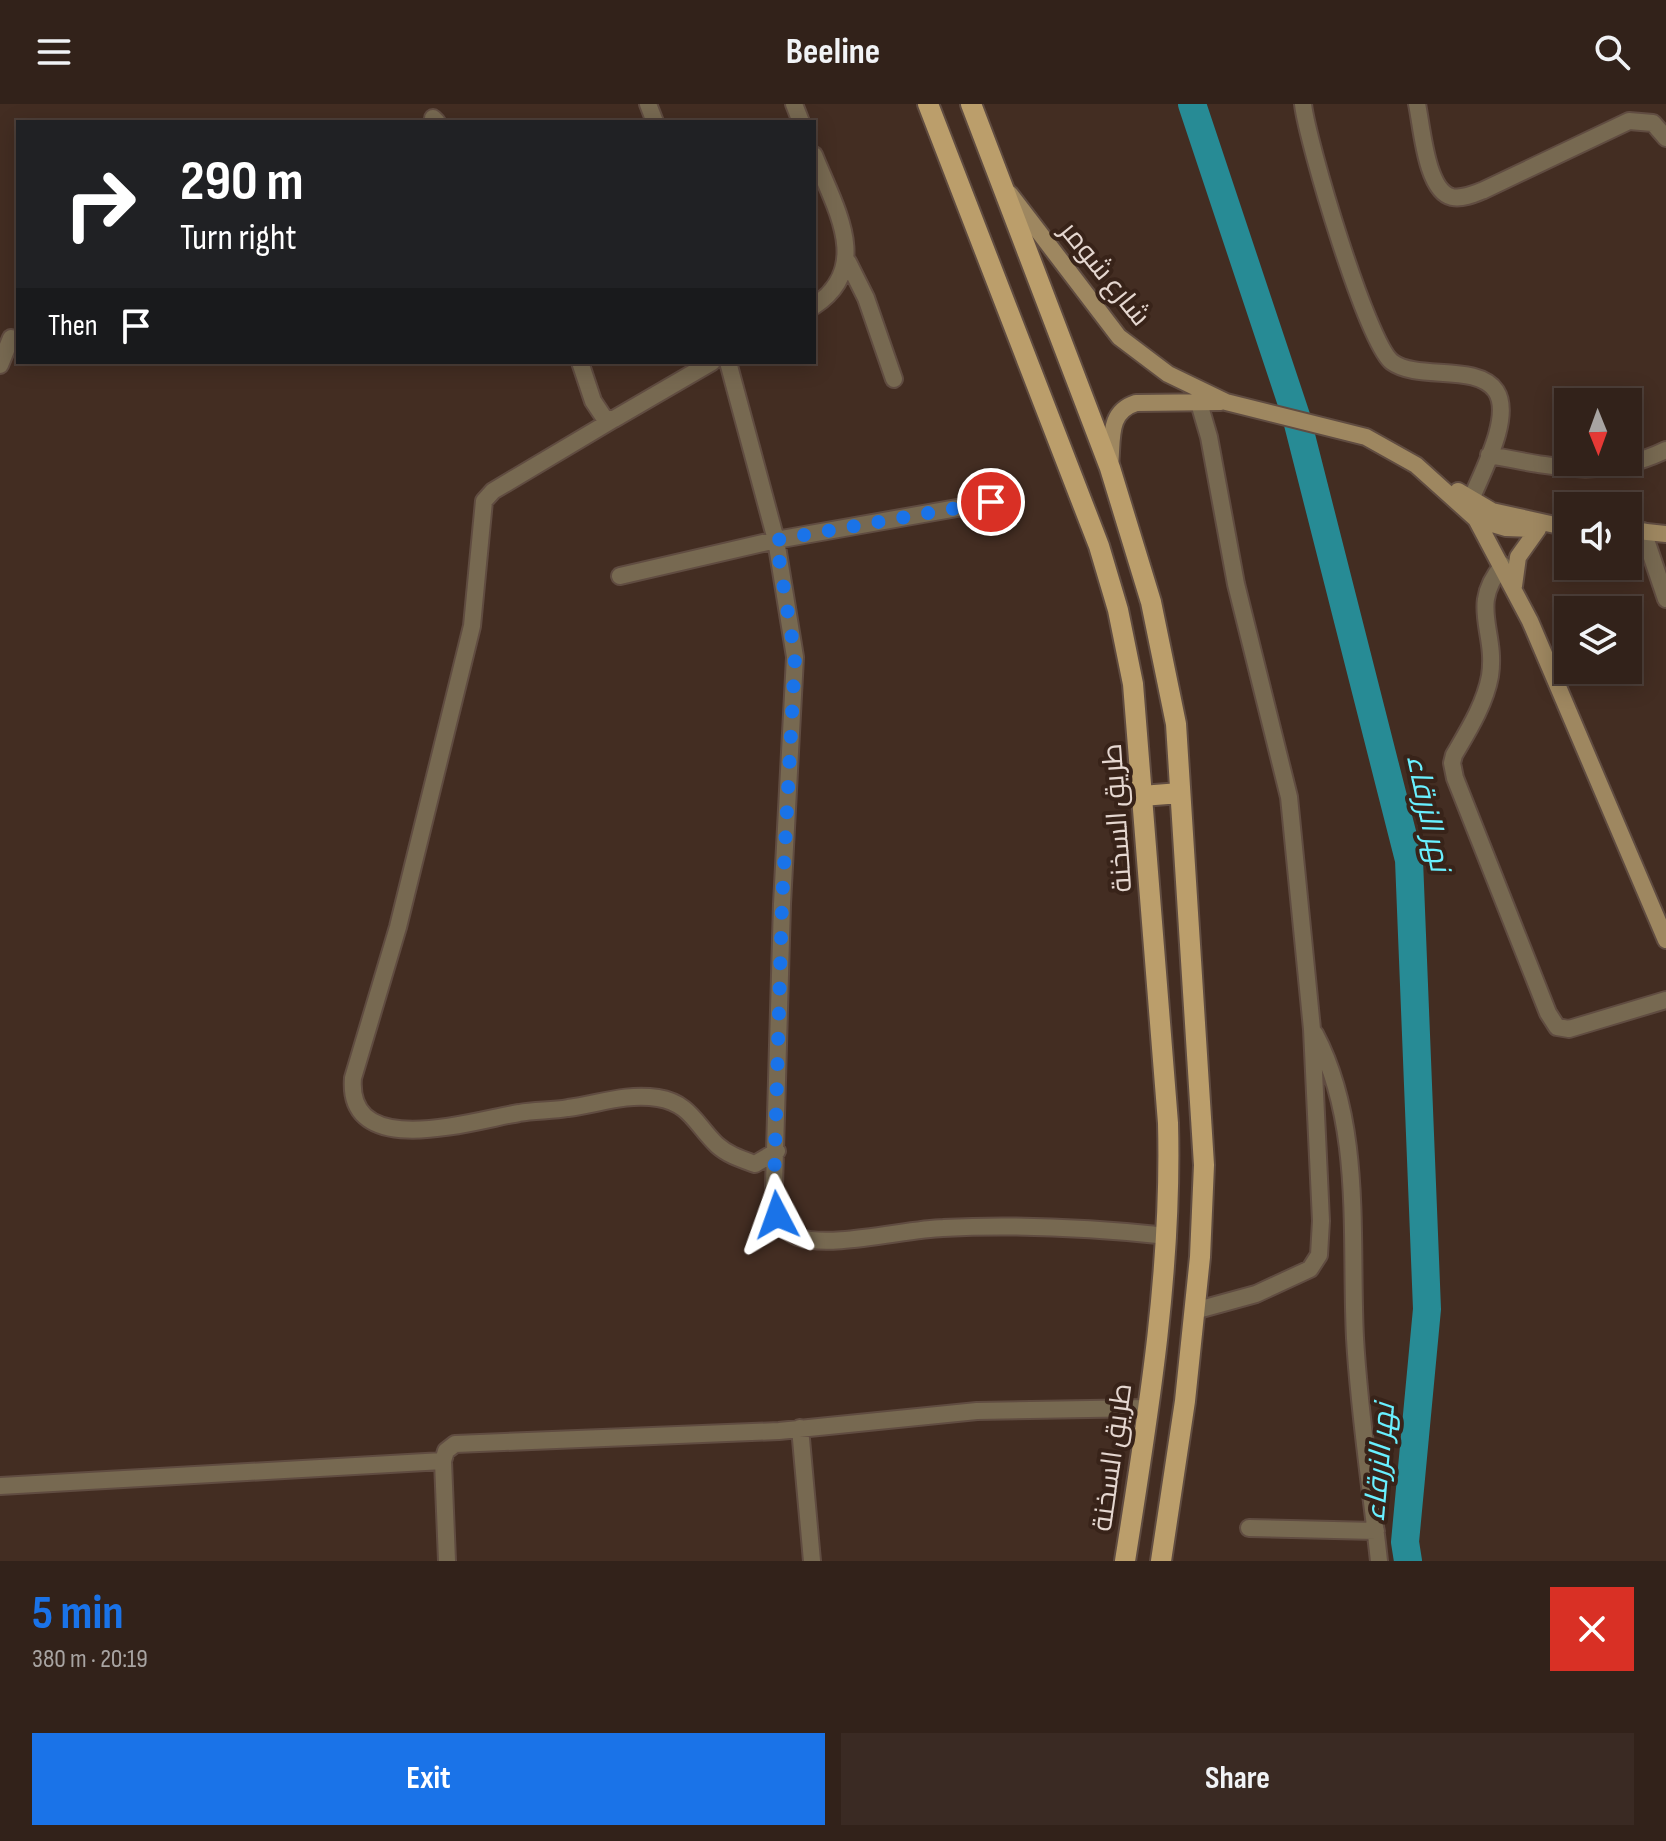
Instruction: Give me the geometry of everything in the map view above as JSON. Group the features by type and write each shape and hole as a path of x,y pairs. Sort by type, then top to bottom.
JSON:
{"main road":[{"name":"طريق السخنة","path":"928,104 1099,546 1118,610 1133,684 1168,1123 1168,1236 1125,1561"},
{"path":"971,104 1110,468 1151,602 1176,724 1204,1165 1194,1311 1161,1561"},
{"name":"شارع شومر","path":"1002,182 1119,337 1168,374 1226,402 1309,420 1366,437 1416,465 1476,519 1514,586 1666,940"},
{"name":"شارع شومر","path":"1110,468 1113,422 1124,406 1136,403 1226,402"},
{"name":"شارع شومر","path":"1435,480 1503,515 1554,525"},
{"name":"شارع شومر","path":"1476,519 1506,528 1554,528"},
{"path":"1514,586 1518,557 1538,529"},
{"path":"1642,531 1666,534"},
{"path":"1142,796 1180,793"}],"street":[{"path":"1303,104 1343,246 1375,338 1392,362 1402,367 1468,376 1490,384 1496,391 1501,412 1489,455 1471,500"},
{"path":"1417,104 1434,182 1442,193 1450,197 1461,198 1484,190 1629,121 1653,123 1666,138"},
{"path":"816,161 843,235 848,262 866,298 894,379"},
{"path":"816,304 841,282 848,262"},
{"path":"0,365 11,338"},
{"path":"581,364 599,413 605,419 614,419"},
{"path":"709,364 493,491 484,501 472,626 398,927 353,1078 352,1096 360,1111 373,1120 416,1130 575,1107 610,1098 652,1097 685,1107 718,1146 739,1158 755,1164 777,1151"},
{"path":"729,364 776,540 795,657 782,904 774,1186 777,1215 788,1231 809,1240 825,1242 940,1228 1016,1226 1087,1227 1168,1236"},
{"path":"1194,1311 1294,1279 1310,1269 1319,1255 1312,1029 1289,797 1236,584 1209,437 1199,403"},
{"path":"1489,455 1566,468 1617,469 1666,450"},
{"path":"620,576 776,540 991,502"},
{"path":"1642,546 1666,599"},
{"path":"1503,565 1491,579 1484,599 1491,664 1488,685 1454,755 1455,778 1548,1013 1557,1027 1569,1029 1666,1000"},
{"path":"1312,1029 1331,1066 1342,1105 1352,1222 1355,1341 1379,1561"},
{"path":"447,1561 443,1461 446,1451 455,1444 800,1428 977,1411 1147,1408"},
{"path":"800,1428 812,1561"},
{"path":"0,1486 443,1461"},
{"path":"1249,1528 1376,1531"}],"waterway":[{"name":"نهر الزرقاء","path":"1192,104 1296,416 1409,860 1427,1309 1405,1542 1408,1561"}],"route":[{"path":"777,1215 774,1186 782,904 791,789 795,657 793,627 776,540 991,502"}]}
